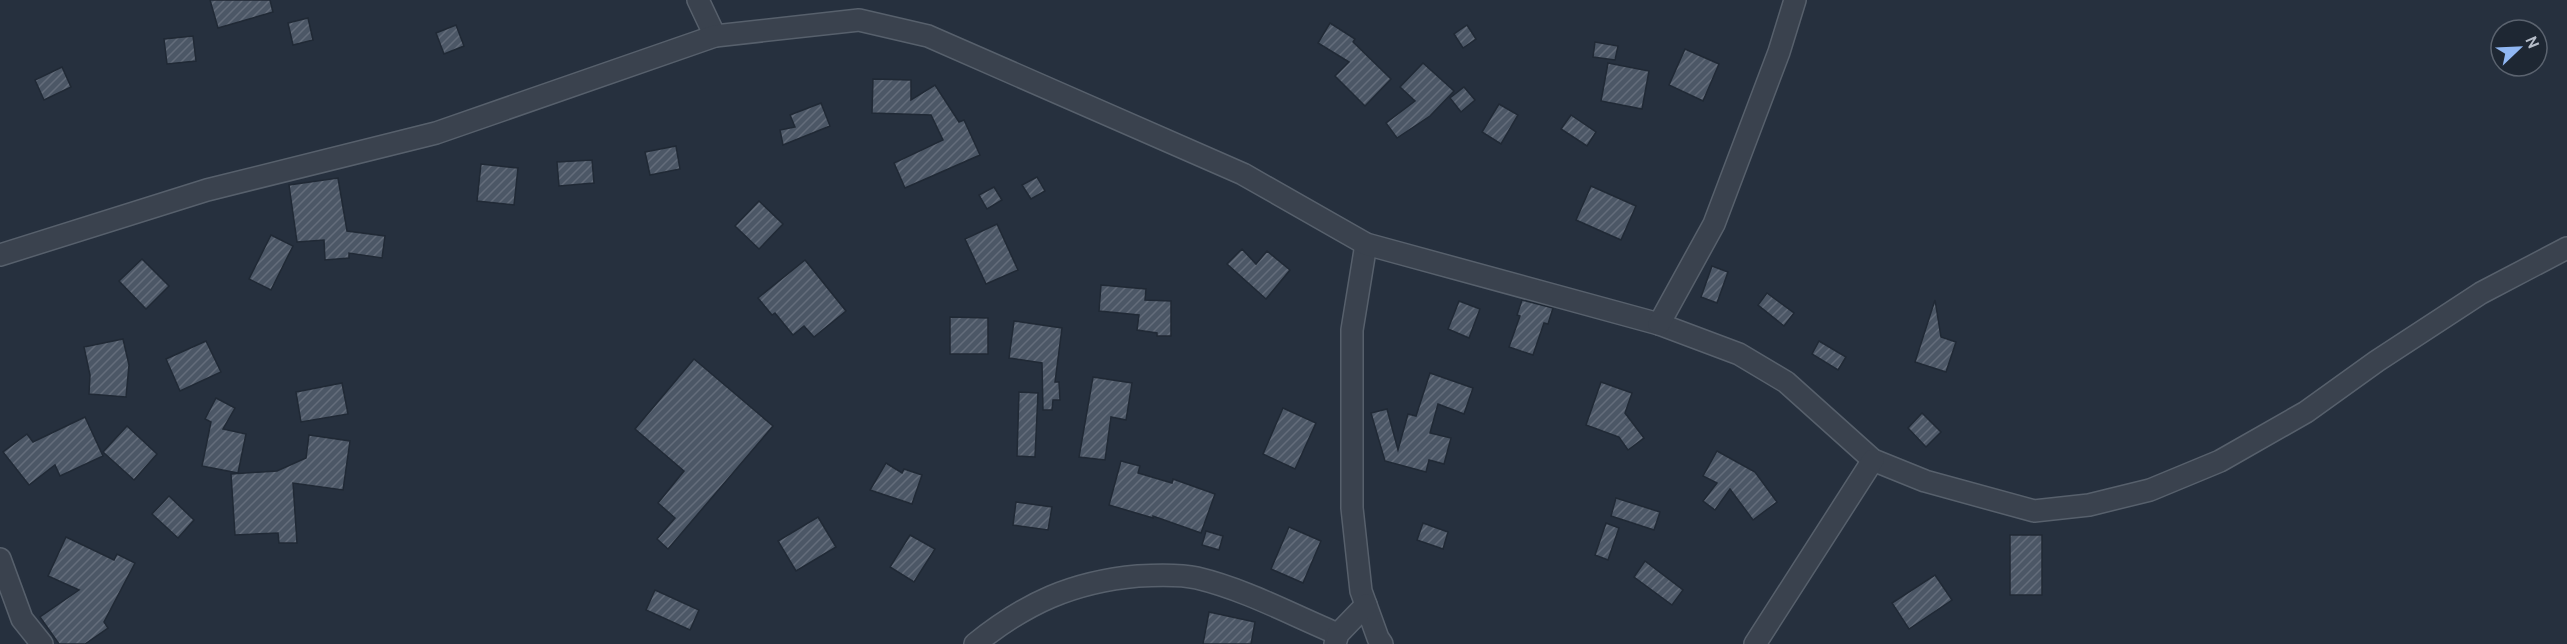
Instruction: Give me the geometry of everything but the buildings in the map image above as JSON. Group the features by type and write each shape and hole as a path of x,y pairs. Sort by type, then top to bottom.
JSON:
{"street":[{"path":"698,0 715,36"},
{"path":"1659,324 1714,224 1779,52 1795,0"},
{"path":"0,255 207,190 436,133 715,36 859,20 928,36 1243,174 1366,244 1659,324 1739,354 1786,382 1873,460 1925,482 2034,511 2089,505 2150,490 2220,461 2306,412 2377,361 2481,293 2567,248"},
{"path":"1366,244 1352,330 1352,508 1361,591 1382,644"},
{"path":"1755,644 1873,460"},
{"path":"0,559 22,619 42,644"},
{"path":"975,644 1004,621 1057,593 1106,579 1154,575 1195,578 1231,588 1337,639 1366,604"}]}
